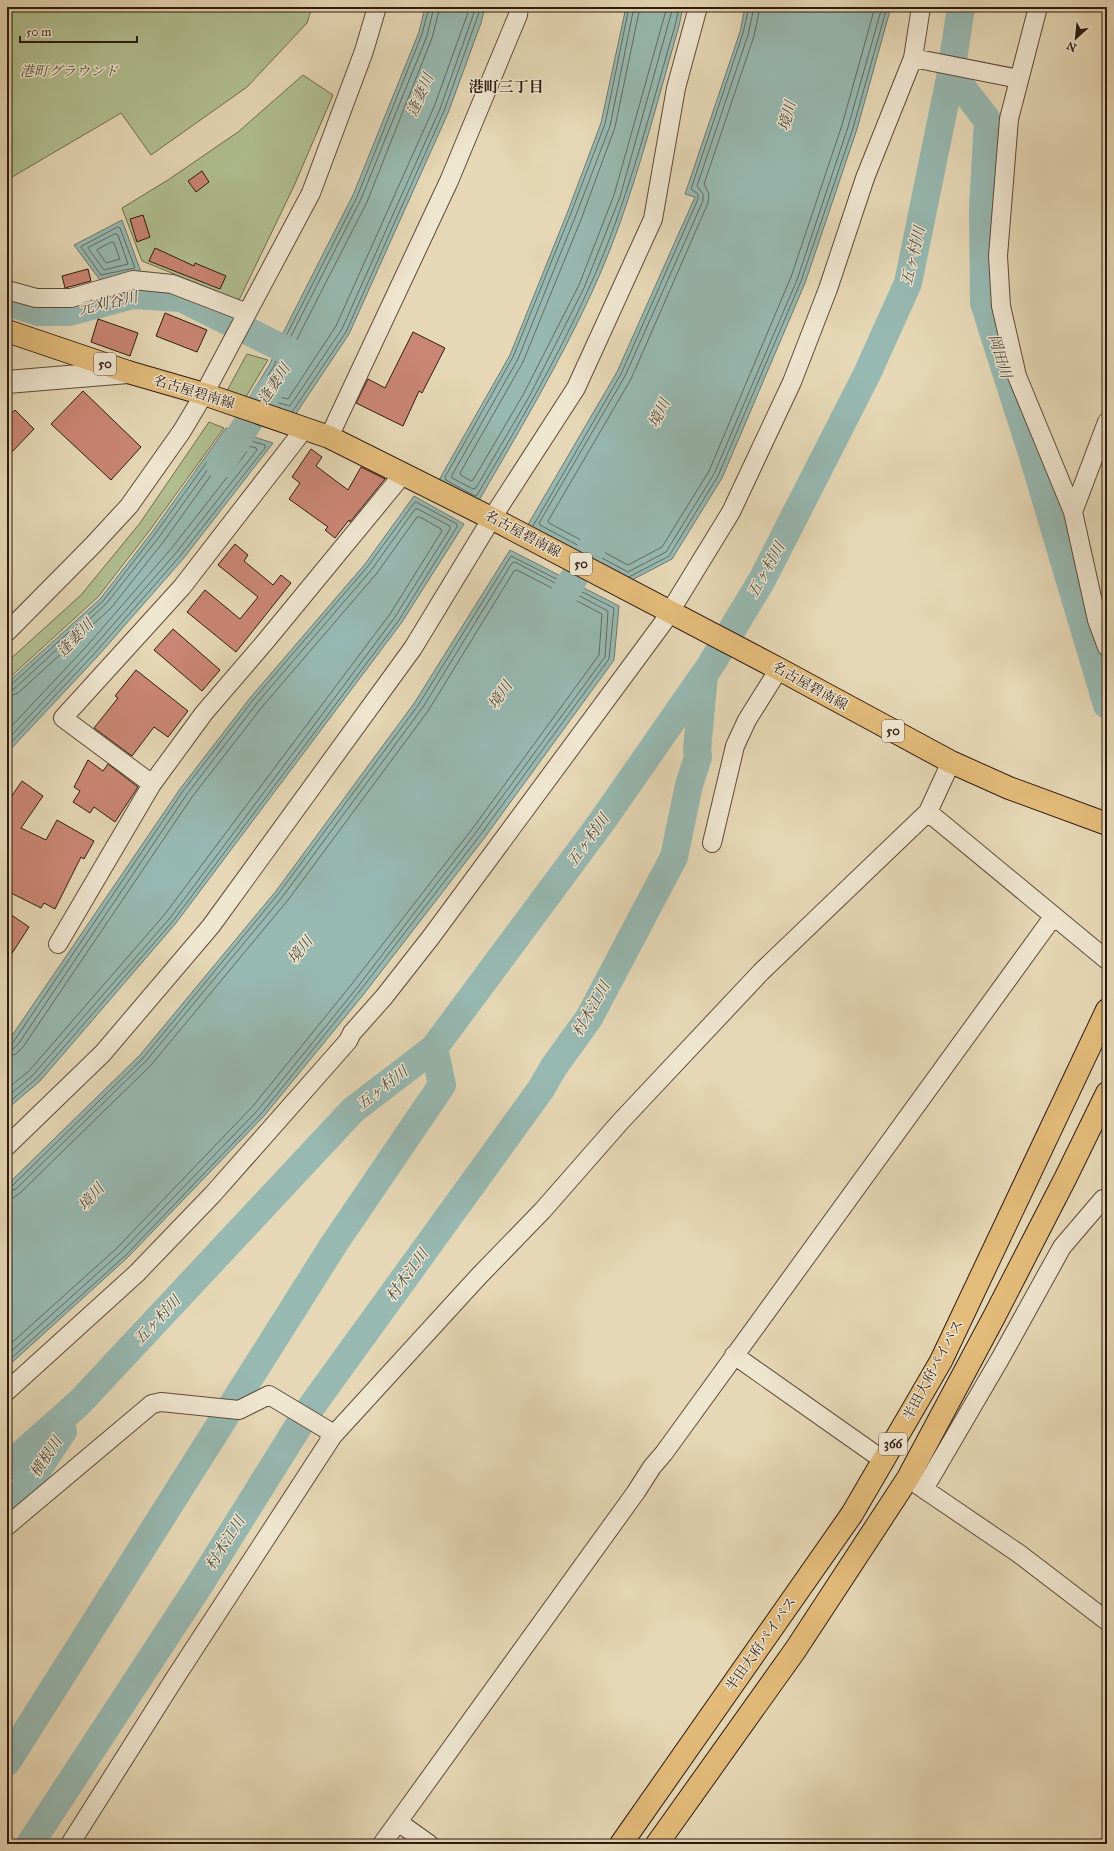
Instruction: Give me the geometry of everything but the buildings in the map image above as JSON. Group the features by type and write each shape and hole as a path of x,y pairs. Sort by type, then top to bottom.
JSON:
{"main road":[{"name":"名古屋碧南線","path":"7,331 128,372 208,387 329,437 492,518 779,669 951,762 1009,788 1107,824"},
{"name":"半田大府パイパス","path":"621,1844 852,1514 941,1361 1107,1010"},
{"name":"半田大府パイパス","path":"657,1844 916,1484 932,1436 1066,1177 1107,1093"}],"street":[{"path":"7,632 93,545 129,506 182,431 208,387 311,193 364,51 377,7"},
{"path":"329,437 449,182 518,15 519,7"},
{"path":"7,1146 103,1053 211,926 413,648 492,518 576,388 653,219 676,88 698,7"},
{"path":"7,1391 137,1273 213,1194 348,1041 352,1033 384,997 401,973 431,937 671,612 731,512 792,382 828,289 865,178 916,58 921,7"},
{"path":"1038,7 1017,78 1009,119 998,256 1000,306 1017,376 1073,512 1097,620 1107,647"},
{"path":"916,58 1017,78"},
{"path":"7,290 36,298 71,298 133,280 172,284 246,314"},
{"path":"7,382 128,372"},
{"path":"1073,512 1107,422"},
{"path":"152,784 63,718 182,587 305,428"},
{"path":"58,944 152,784 204,713 408,476"},
{"path":"712,843 734,746 747,720 779,669"},
{"path":"329,1440 479,1276 543,1210 621,1121 761,972 928,812 951,762"},
{"path":"928,812 984,857 1053,917 1107,960"},
{"path":"382,1844 734,1354 1053,917"},
{"path":"1106,1199 1062,1247 1000,1359 916,1484 1018,1553 1107,1621"},
{"path":"734,1354 883,1460"},
{"path":"7,1526 152,1404 161,1402 239,1410 269,1395 334,1434 179,1671 70,1844"},
{"path":"398,1822 429,1844"}],"green space":[{"name":"港町グラウンド","path":"7,7 312,7 307,23 247,87 151,155 121,113 7,180"},
{"path":"303,75 333,95 294,186 239,300 142,261 122,208 168,180 238,132"},
{"path":"247,354 268,360 241,405 223,398"},
{"path":"209,422 224,428 150,530 98,597 7,680 7,662 81,595 140,523"}],"water":[{"path":"425,7 485,7 481,23 448,113 349,334 293,418 246,402 270,364 281,337 353,195 419,32"},
{"path":"626,7 683,7 679,26 640,161 630,194 606,260 592,292 538,398 478,502 439,480 510,355 568,211 601,123"},
{"path":"745,7 891,7 857,129 805,283 722,478 672,559 628,582 526,528 617,372 695,197 685,194 740,32"},
{"path":"122,220 141,272 100,280 74,245"},
{"path":"226,428 273,443 183,559 97,657 7,753 7,683 100,599 152,532"},
{"path":"414,496 464,524 402,622 176,923 40,1081 7,1109 7,1043 180,789 250,698 365,564"},
{"path":"510,550 619,606 614,660 485,837 363,995 264,1116 127,1258 7,1367 7,1185 140,1055 276,891 415,702"}],"waterway":[{"name":"五ヶ村川","path":"7,1467 80,1402 353,1110 434,1048 603,820 710,666 762,580 867,374 908,283 951,73 961,7"},
{"name":"岡田川","path":"951,73 988,121 983,207 984,303 1032,453 1107,705"},
{"name":"元刈谷川","path":"7,302 38,312 69,312 133,295 181,298 294,354"},
{"name":"逢妻川","path":"220,465 270,390"},
{"name":"境川","path":"552,615 595,542"},
{"name":"村木江川","path":"30,1844 200,1584 306,1414 541,1089 553,1068 589,1018 674,857 689,785 698,757 697,750 704,675"},
{"path":"7,1762 334,1244 442,1085 434,1048"},
{"name":"横根川","path":"7,1516 63,1431"}],"district":[{"name":"港町三丁目","path":"506,87"}]}
